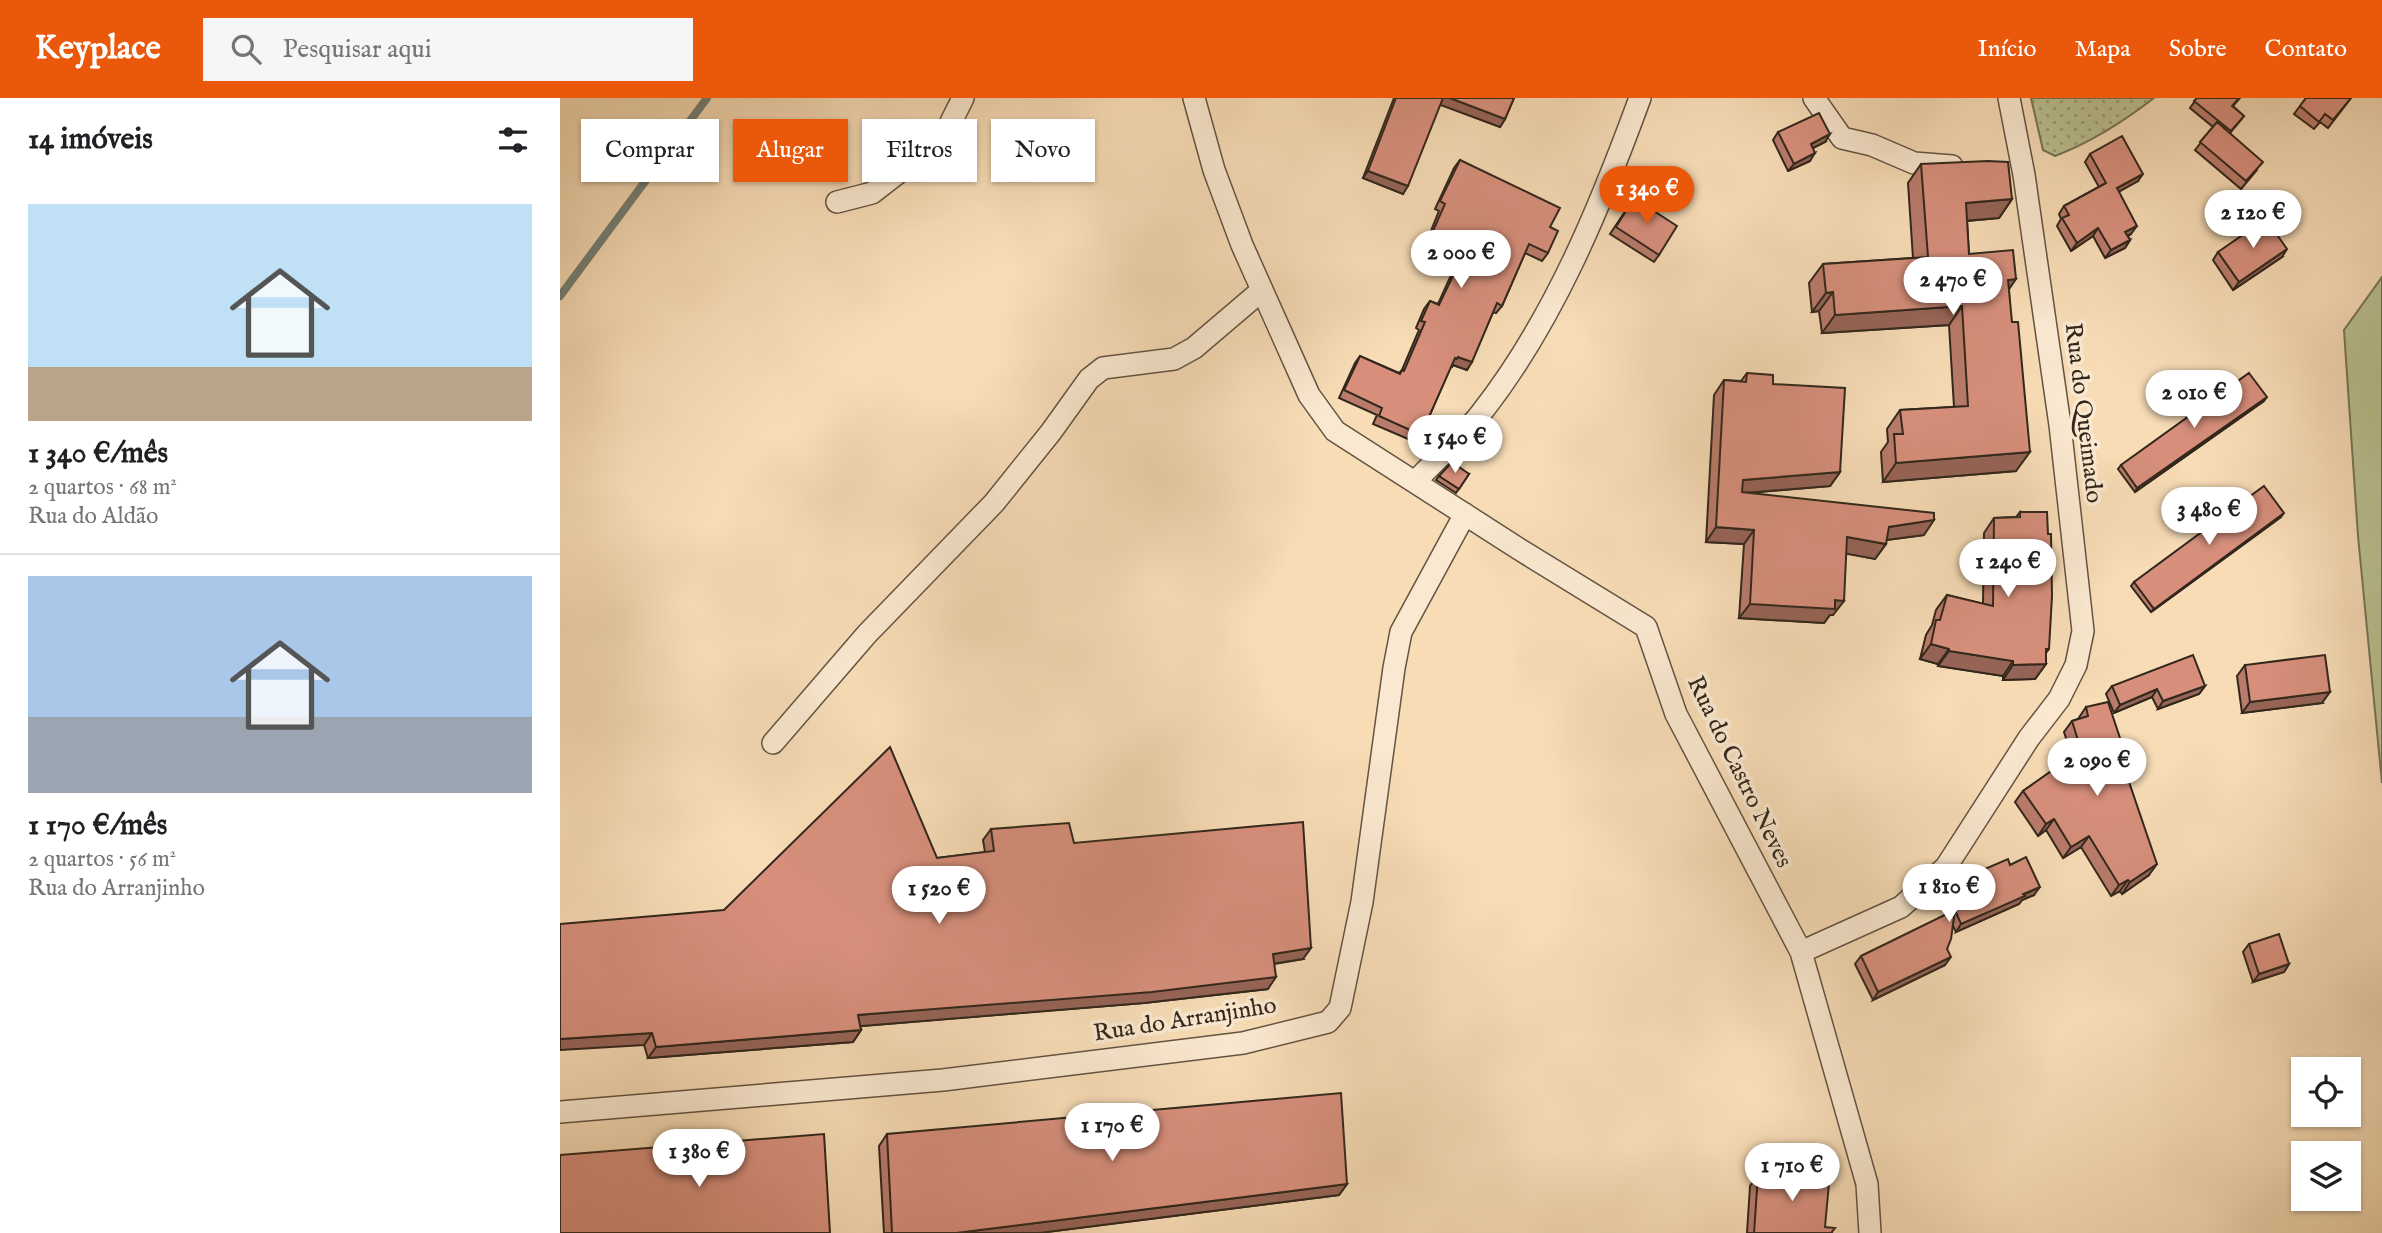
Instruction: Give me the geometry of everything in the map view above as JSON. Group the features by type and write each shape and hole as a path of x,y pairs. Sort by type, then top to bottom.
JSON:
{"street":[{"path":"837,202 872,193 943,138 962,98"},
{"name":"Rua do Castro Neves","path":"1194,98 1214,170 1242,245 1309,395 1335,431 1646,627 1676,715 1801,952"},
{"path":"1416,481 1481,413 1531,340 1548,310 1615,167 1640,98"},
{"path":"1814,98 1842,138 1872,145 1913,163 1963,167 1924,174"},
{"name":"Rua do Queimado","path":"1801,952 1901,907 1946,867 2029,738 2059,699 2076,665 2083,631 2060,425 2024,175 2009,98"},
{"path":"2000,167 2024,175"},
{"path":"773,743 867,634 994,503 1089,379 1102,368 1174,359 1194,348 1261,290"},
{"name":"Rua do Arranjinho","path":"560,1112 943,1080 1243,1043 1328,1022 1340,1008 1362,902 1401,632 1465,514"},
{"path":"1801,952 1867,1184 1870,1233"}],"green space":[{"path":"2031,98 2154,98 2107,131 2055,156 2043,150"},
{"path":"2382,277 2382,783 2358,536 2344,330"}],"building":[{"path":"1396,98 1443,98 1408,186 1368,171"},
{"path":"1450,98 1514,98 1505,119"},
{"path":"2197,98 2239,98 2232,106 2244,116 2231,131 2194,101"},
{"path":"2306,98 2351,98 2333,120 2325,114 2319,122 2300,106"},
{"path":"1819,113 1830,134 1811,144 1815,153 1794,164 1778,132"},
{"path":"2217,122 2263,162 2246,181 2200,142"},
{"path":"2122,136 2143,174 2117,188 2137,226 2125,232 2130,240 2111,250 2098,228 2077,243 2062,218 2069,215 2064,206 2106,183 2090,154"},
{"path":"1460,160 1560,208 1550,227 1558,231 1548,253 1529,244 1502,306 1497,303 1472,362 1455,358 1421,435 1379,416 1382,408 1344,390 1360,356 1400,374 1404,371 1425,322 1421,321 1430,301 1439,305 1463,255 1429,240 1445,204 1440,201"},
{"path":"2008,162 2012,199 1966,203 1969,254 2013,250 2016,279 2008,280 2012,322 2018,322 2030,452 1896,463 1894,434 1903,434 1900,410 1968,406 1962,306 1835,315 1833,292 1826,293 1823,264 1928,257 1921,164"},
{"path":"1634,198 1677,226 1659,255 1616,227"},
{"path":"2266,219 2287,249 2239,282 2218,252"},
{"path":"1747,373 1773,375 1773,384 1845,388 1840,472 1743,480 1742,492 1934,513 1934,520 1889,527 1886,544 1847,537 1844,601 1835,600 1835,609 1750,604 1754,530 1716,527 1724,380 1746,382"},
{"path":"2249,373 2267,397 2137,488 2121,465"},
{"path":"1452,462 1469,474 1459,489 1439,476"},
{"path":"2264,486 2284,513 2154,609 2134,582"},
{"path":"2020,512 2047,512 2048,534 2051,534 2052,596 2046,664 2013,665 2013,661 1949,651 1931,644 1936,620 1940,620 1947,595 1993,606 1994,518 2020,517"},
{"path":"2193,655 2205,686 2163,701 2157,689 2120,705 2112,686"},
{"path":"2325,655 2330,692 2250,702 2245,665"},
{"path":"2108,702 2132,774 2127,776 2157,864 2130,882 2128,880 2119,885 2089,836 2071,847 2054,819 2046,824 2023,791 2081,750 2072,721 2088,716 2086,707"},
{"path":"890,747 937,858 994,851 991,829 1069,823 1074,843 1303,822 1311,948 1273,954 1276,977 1152,992 858,1015 861,1030 656,1047 652,1033 560,1039 560,924 724,910"},
{"path":"2026,857 2040,887 1961,924 1948,893 1983,878 1980,871 2008,859 2010,865"},
{"path":"1955,910 1947,949 1951,957 1878,992 1861,956"},
{"path":"2279,934 2289,964 2259,974 2249,944"},
{"path":"1341,1093 1347,1184 956,1233 892,1233 887,1134"},
{"path":"824,1134 830,1233 560,1233 560,1155"},
{"path":"1789,1162 1808,1164 1807,1176 1829,1183 1825,1227 1835,1228 1831,1233 1754,1233 1758,1175 1787,1178"}],"waterway":[{"path":"560,296 707,98"}]}
